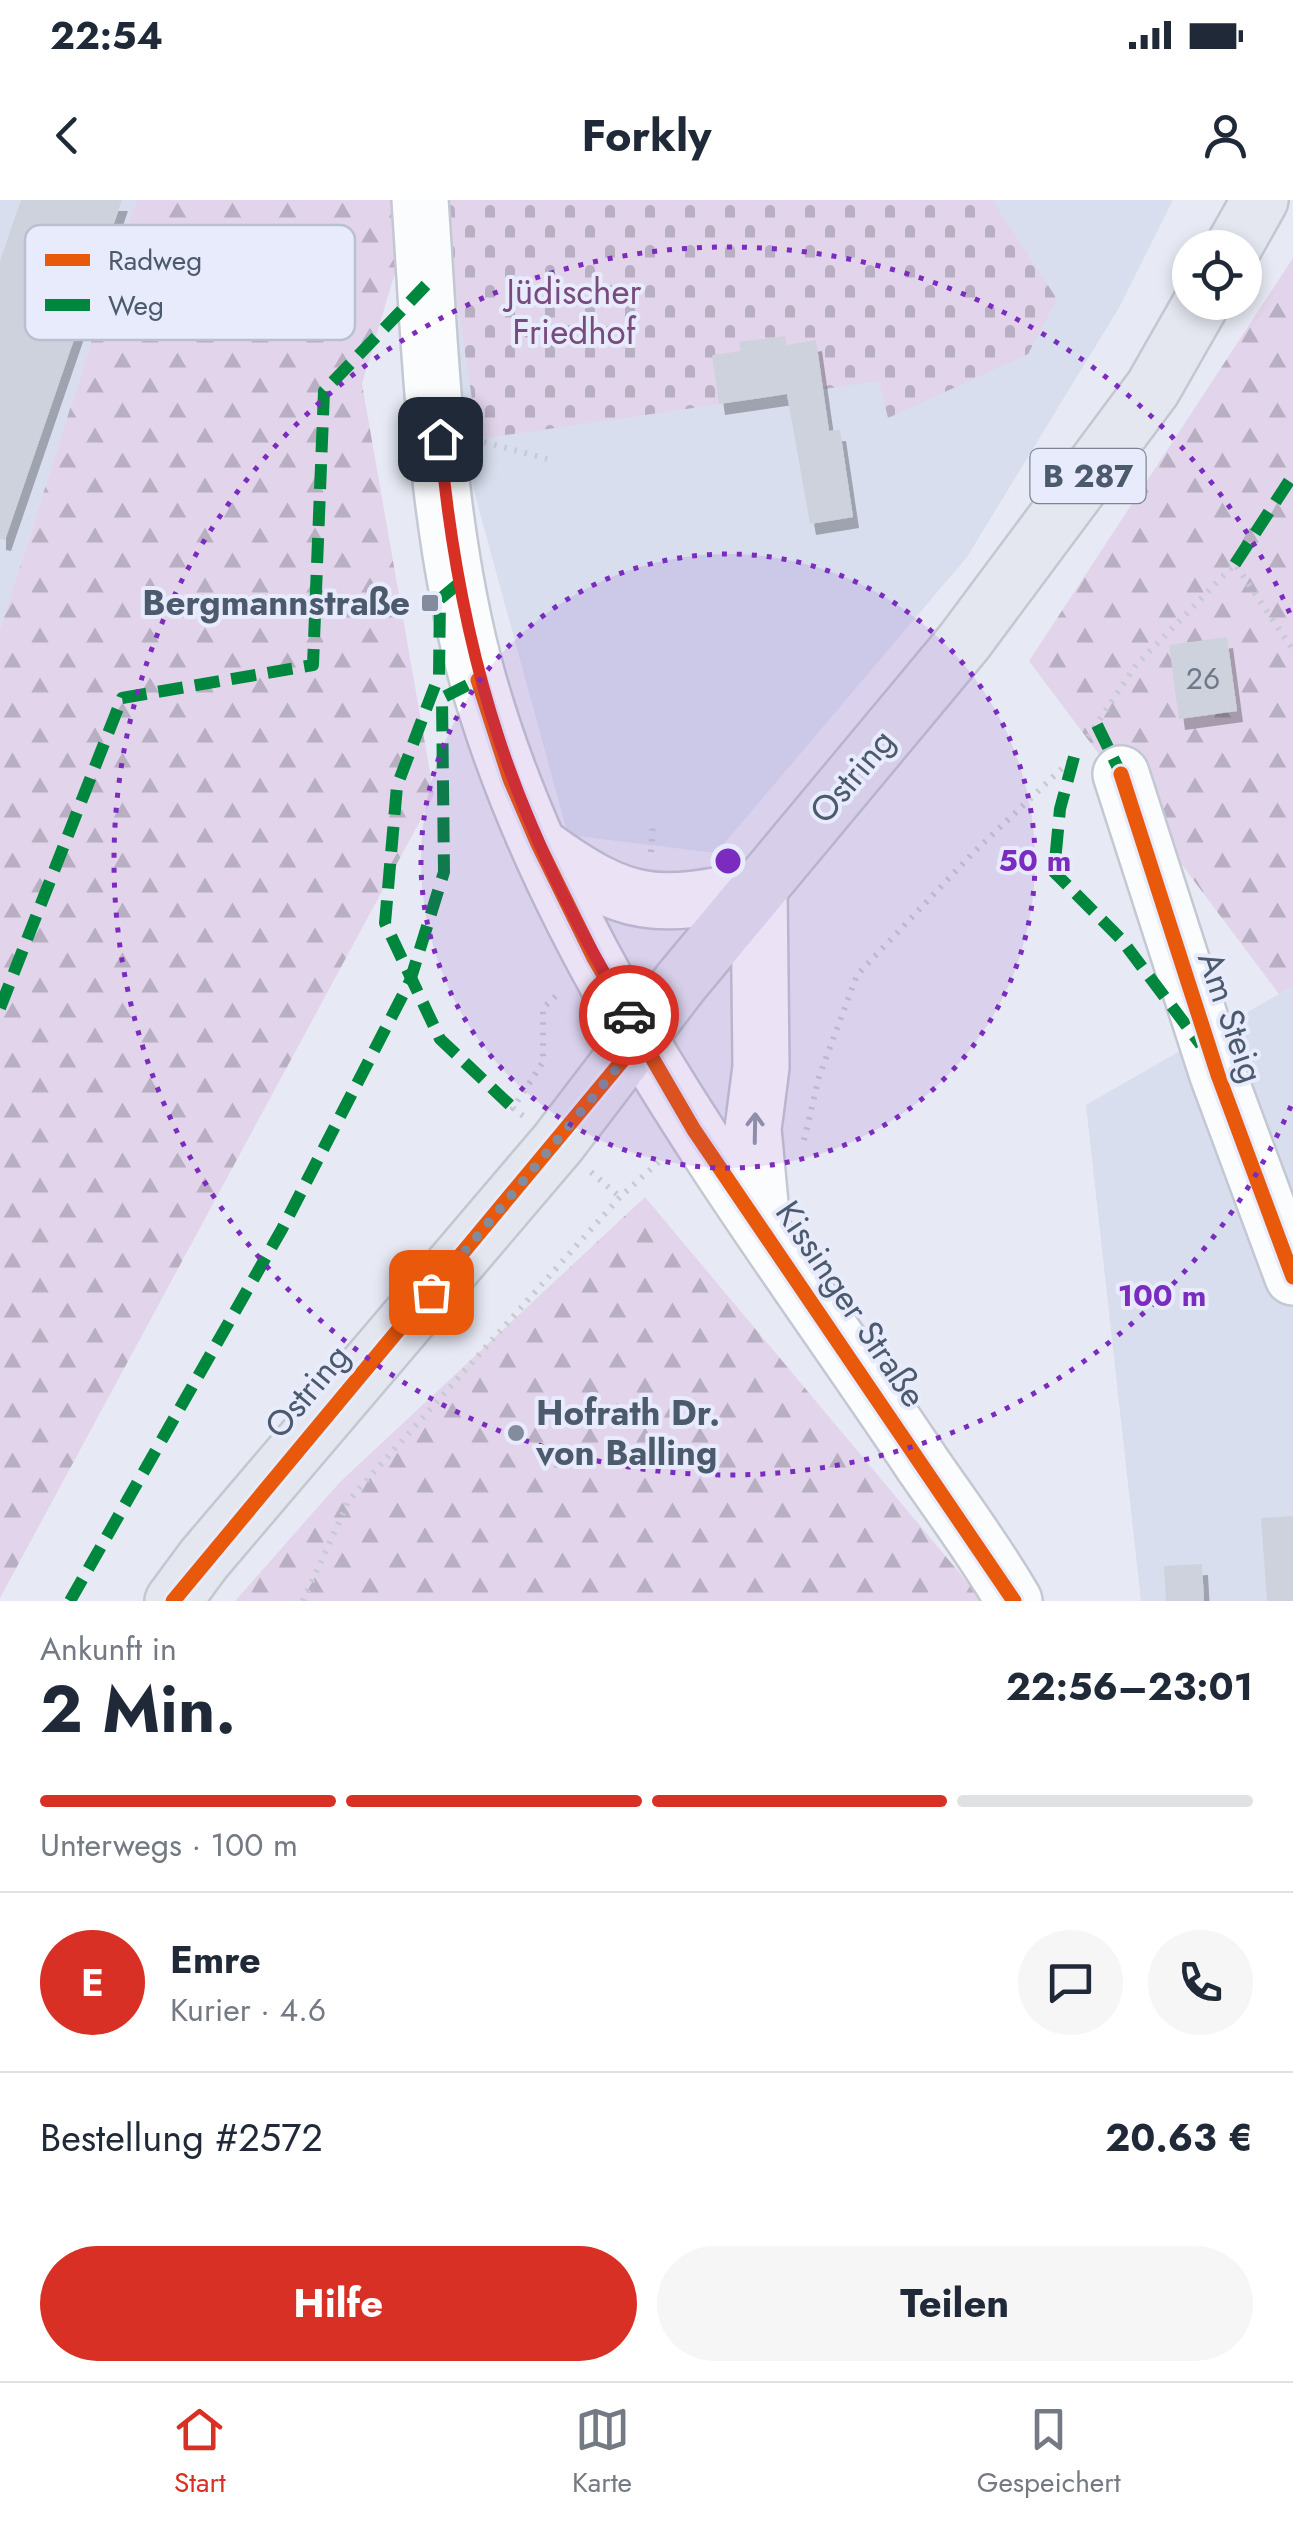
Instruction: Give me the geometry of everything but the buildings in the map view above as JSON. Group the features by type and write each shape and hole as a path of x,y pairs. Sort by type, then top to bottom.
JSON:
{"main road":[{"path":"1243,230 1260,200"},
{"name":"Ostring","path":"173,1601 642,1038 681,982 964,642 1153,388 1192,320"}],"street":[{"path":"420,200 449,543 478,680 510,779 538,844 594,958 642,1038"},
{"name":"Am Steig","path":"1121,774 1218,1075 1293,1277"},
{"path":"538,844 593,884 647,901 692,901 759,888 761,1067 753,1130 762,1225"},
{"name":"Kissinger Straße","path":"642,1038 694,1130 1014,1601"}],"path":[{"path":"490,443 555,461"},
{"path":"792,1126 799,1145 819,1077 857,975 1074,757 1136,665 1235,564 1293,650"},
{"path":"303,1601 349,1500 620,1197 694,1130"}],"shaded area":[{"path":"0,200 136,200 128,225 25,225 25,340 92,340 0,630"},
{"path":"401,200 1173,200 1120,306 967,557 716,853 568,835 405,239"},
{"path":"1293,986 1293,1601 1141,1601 1086,1105"}],"green space":[{"path":"136,200 401,200 405,239 362,384 434,795 0,1598 0,630 92,340 355,340 355,225 128,225"},
{"name":"Jüdischer Friedhof","path":"442,200 992,200 1057,299 1028,354 888,418 879,381 478,439"},
{"path":"1293,258 1293,986 1279,994 1029,661 1252,320 1262,320 1262,305"},
{"path":"645,1197 983,1601 235,1601 340,1482"}],"marked path":[{"path":"0,1008 122,698 313,665 324,391 426,285"},
{"path":"1235,564 1293,475"},
{"path":"458,584 440,599 439,675 397,786 385,923 440,1039 513,1108"},
{"path":"70,1601 282,1229 410,981 444,872 442,698 478,680"},
{"path":"1097,725 1121,774"},
{"path":"1074,757 1060,809 1054,872 1121,939 1201,1045"}],"cycle path":[{"path":"478,680 510,779 538,844 594,958 694,1130 1014,1601"},
{"path":"1121,774 1218,1075 1293,1277"},
{"path":"173,1601 642,1037"}],"way so far":[{"path":"431,1292 642,1038 629,1015"}],"place":[{"name":"Bergmannstraße","path":"430,603"},
{"name":"Hofrath Dr. von Balling","path":"516,1433"}],"route":[{"path":"440,439 449,543 478,680 510,779 594,958 629,1015"}]}
